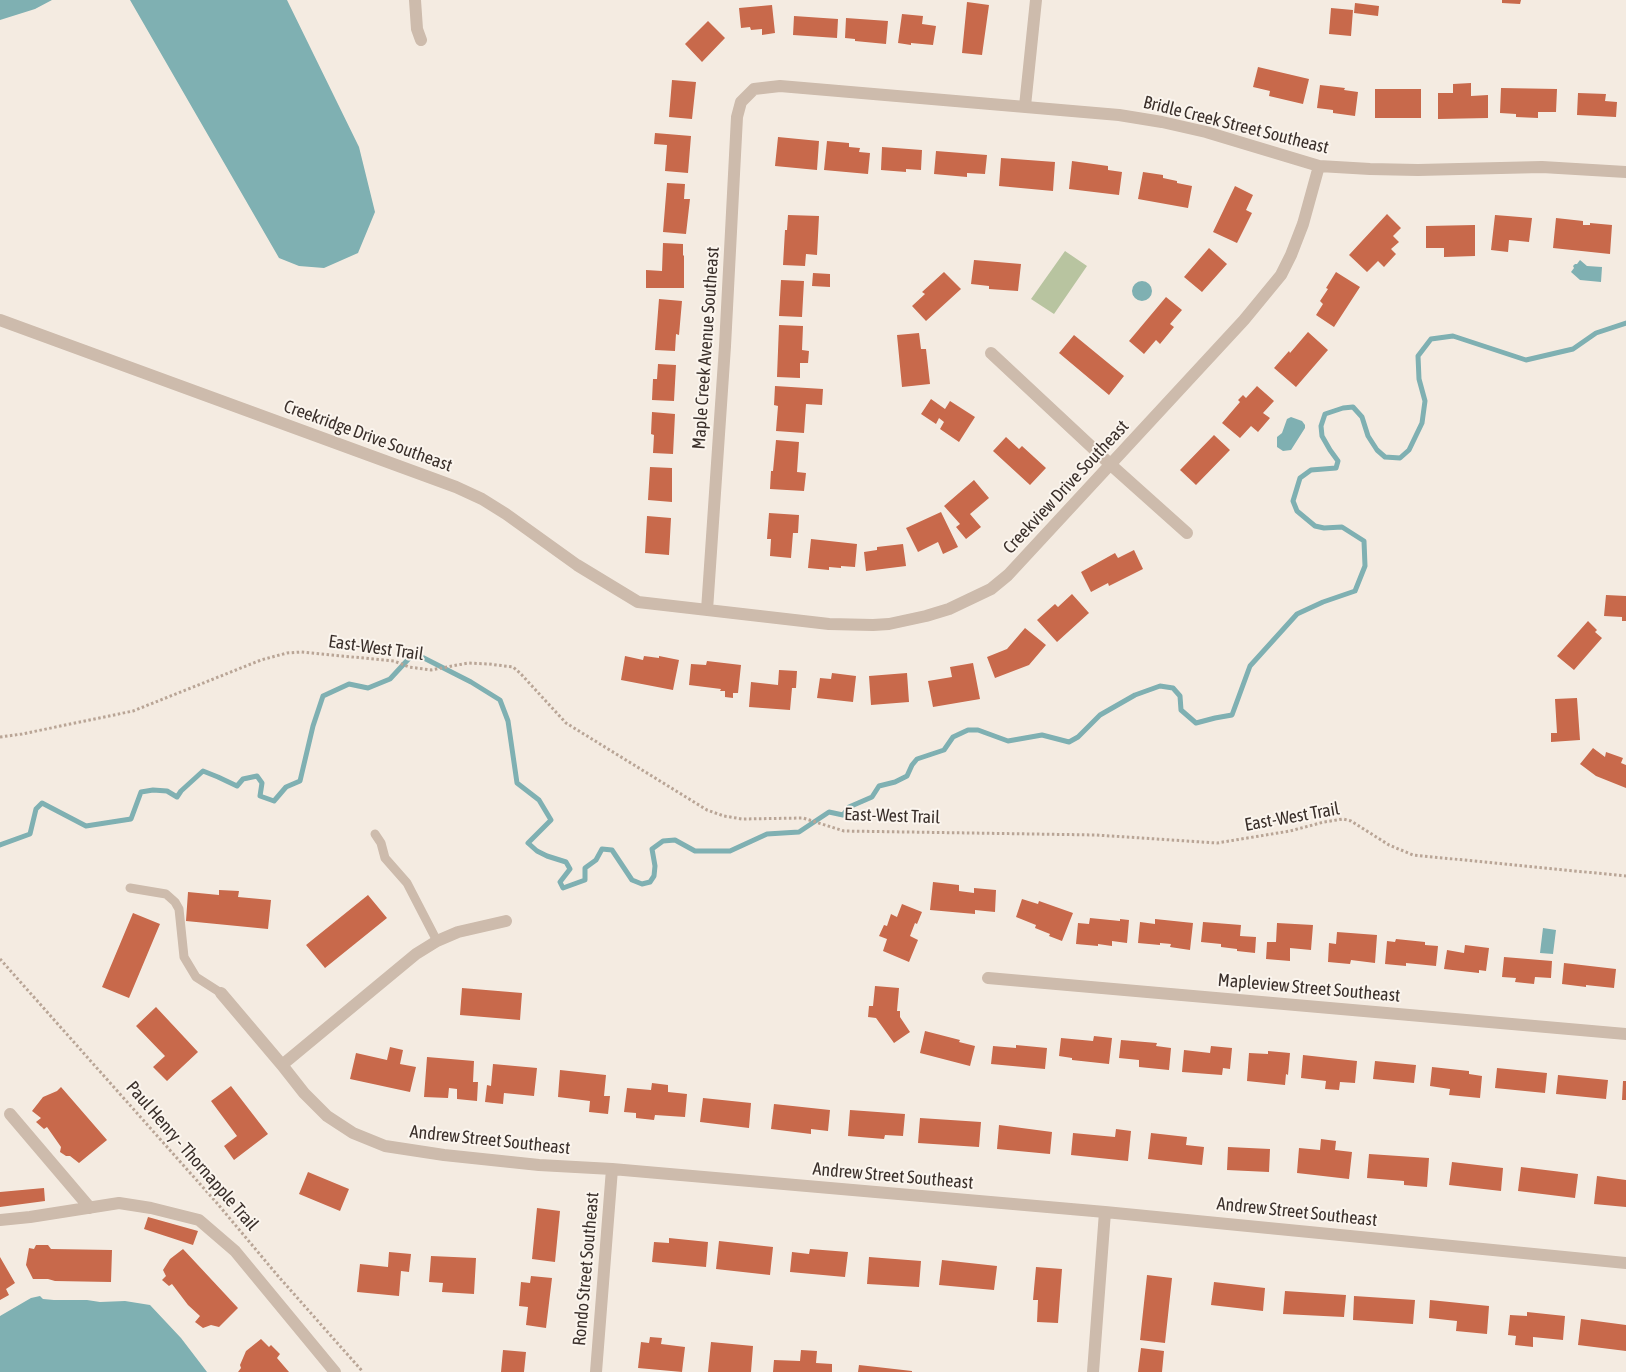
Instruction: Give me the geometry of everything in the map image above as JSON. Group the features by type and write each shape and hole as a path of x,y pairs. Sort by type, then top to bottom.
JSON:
{"street":[{"path":"415,0 417,29 421,40"},
{"path":"1025,106 1036,0"},
{"name":"Bridle Creek Street Southeast","path":"749,92 754,89 780,86 1119,115 1162,122 1215,135 1319,166 1413,170 1542,167 1626,172"},
{"name":"Maple Creek Avenue Southeast","path":"708,610 737,116 742,102 749,92"},
{"name":"Creekview Drive Southeast","path":"708,610 829,624 889,624 949,609 991,589 1008,575 1111,465 1244,320 1281,275 1291,256 1303,224 1319,166"},
{"name":"Creekridge Drive Southeast","path":"0,320 456,487 482,499 506,514 577,565 638,602 708,610"},
{"path":"991,353 1187,533"},
{"path":"282,1065 416,954 437,941 458,932 506,921"},
{"name":"Mapleview Street Southeast","path":"988,978 1626,1034"},
{"name":"Andrew Street Southeast","path":"221,993 304,1094 327,1116 353,1133 385,1146 538,1165 612,1169 1105,1212 1626,1263"},
{"path":"10,1114 90,1208"},
{"name":"Rondo Street Southeast","path":"596,1372 612,1169"},
{"path":"0,1220 119,1204 151,1208 199,1220 235,1252 335,1372"},
{"path":"1093,1372 1105,1212"}],"lane":[{"path":"375,834 381,843 385,858 407,883 437,941"},
{"path":"130,888 166,894 175,902 179,909 184,956 196,977 221,993"}],"path":[{"name":"East-West Trail","path":"0,737 133,711 273,656 301,652 394,661 409,667 431,670 468,664 489,664 513,667 566,723 707,810 724,816 742,818 803,818 844,831 1096,835 1217,843 1290,831 1343,819 1351,821 1389,845 1413,855 1626,876"},
{"name":"Paul Henry - Thornapple Trail","path":"0,959 216,1202 278,1276 363,1372"}],"green space":[{"path":"1065,251 1087,266 1054,314 1031,299"}],"water":[{"path":"0,0 52,0 35,9 0,20"},
{"path":"130,0 287,0 359,147 375,212 358,253 324,268 299,266 279,258"},
{"path":"1580,260 1587,266 1602,267 1601,282 1580,280 1571,272 1574,268 1573,266"},
{"path":"1142,281 1149,284 1152,291 1149,298 1142,301 1135,298 1132,291 1135,284"},
{"path":"1291,417 1302,421 1305,428 1291,450 1283,451 1277,447 1277,437 1282,433 1287,419"},
{"path":"1543,928 1556,930 1553,954 1540,953"},
{"path":"40,1296 43,1299 54,1300 125,1301 150,1305 181,1338 207,1372 0,1372 0,1316 31,1298"}],"building":[{"path":"1502,0 1521,0 1520,4 1502,3"},
{"path":"967,2 989,5 982,55 962,53"},
{"path":"1355,3 1379,6 1378,16 1354,13"},
{"path":"772,5 775,33 762,35 762,29 751,30 750,27 741,28 739,8"},
{"path":"1331,8 1353,10 1351,36 1329,34"},
{"path":"902,14 923,16 922,24 936,26 933,45 898,43"},
{"path":"794,16 838,19 837,38 793,35"},
{"path":"846,18 888,21 886,44 855,41 855,39 845,38"},
{"path":"708,21 725,38 702,62 685,44"},
{"path":"1258,67 1309,79 1303,104 1269,96 1270,91 1253,87"},
{"path":"672,80 696,82 692,119 669,117"},
{"path":"1471,83 1471,96 1488,95 1488,118 1438,119 1438,93 1453,93 1453,84"},
{"path":"1320,85 1345,88 1344,90 1358,92 1355,116 1333,113 1333,110 1317,108"},
{"path":"1501,88 1557,89 1556,112 1538,112 1538,118 1516,117 1516,114 1500,113"},
{"path":"1375,89 1421,89 1421,118 1375,118"},
{"path":"1578,93 1606,94 1605,101 1617,102 1616,117 1577,115"},
{"path":"655,133 691,136 688,173 665,171 667,145 654,144"},
{"path":"778,137 819,141 817,170 775,166"},
{"path":"827,141 849,143 849,147 860,148 859,152 870,153 868,174 824,170"},
{"path":"882,147 922,150 921,170 906,169 906,172 881,170"},
{"path":"936,151 987,155 985,174 967,173 967,177 934,174"},
{"path":"1001,158 1055,162 1053,191 999,186"},
{"path":"1072,161 1108,166 1108,170 1122,172 1119,195 1069,189"},
{"path":"1143,172 1163,175 1163,178 1192,186 1188,208 1138,199"},
{"path":"667,183 685,184 684,199 690,199 686,234 663,232"},
{"path":"1235,186 1253,195 1246,210 1252,213 1237,243 1213,232"},
{"path":"1387,214 1401,228 1393,236 1399,242 1391,249 1396,254 1384,267 1378,261 1367,272 1349,255"},
{"path":"788,215 819,216 817,255 806,254 805,266 783,265"},
{"path":"1495,215 1532,218 1529,242 1509,240 1508,252 1491,250"},
{"path":"1556,218 1583,221 1583,225 1590,225 1590,223 1612,225 1610,254 1553,248"},
{"path":"1475,225 1475,256 1444,257 1444,248 1426,248 1426,226"},
{"path":"663,243 683,244 684,288 646,288 646,270 662,271"},
{"path":"1209,248 1227,264 1202,292 1184,277"},
{"path":"974,260 1021,264 1018,291 989,289 989,286 971,284"},
{"path":"944,272 961,289 926,321 912,306 925,294 922,292"},
{"path":"1336,272 1360,287 1334,327 1316,315 1323,304 1320,301 1328,289 1326,288"},
{"path":"813,273 830,274 830,287 812,286"},
{"path":"781,280 804,281 802,317 779,316"},
{"path":"1166,297 1182,310 1170,324 1174,327 1160,344 1156,340 1144,354 1129,341"},
{"path":"659,299 682,301 679,335 676,334 675,351 655,350"},
{"path":"779,325 803,326 802,350 809,351 808,363 800,363 800,378 777,377"},
{"path":"1308,332 1328,350 1296,387 1274,368"},
{"path":"919,333 921,349 926,349 930,384 902,387 897,335"},
{"path":"1074,335 1124,376 1109,395 1059,353"},
{"path":"658,364 676,365 674,401 652,400 653,379 657,379"},
{"path":"775,386 823,389 822,405 806,404 804,433 776,431 778,406 774,405"},
{"path":"1257,386 1274,401 1263,413 1270,418 1258,432 1251,426 1240,438 1222,423 1240,402 1238,400 1243,395 1246,398"},
{"path":"931,399 945,409 950,401 975,417 959,442 940,429 944,422 939,418 936,424 921,414"},
{"path":"652,412 675,414 673,454 653,453 654,435 651,434"},
{"path":"1214,435 1230,450 1196,485 1180,470"},
{"path":"1006,437 1019,449 1022,446 1046,468 1030,485 993,451"},
{"path":"776,440 799,442 797,472 806,473 804,491 770,489"},
{"path":"650,467 672,468 672,502 648,500"},
{"path":"974,480 989,498 970,514 981,527 966,539 956,527 960,524 944,506"},
{"path":"941,512 958,547 943,554 938,542 918,552 906,528"},
{"path":"769,513 799,515 798,533 793,533 791,558 770,556 771,539 767,539"},
{"path":"647,516 671,518 669,555 645,553"},
{"path":"811,539 857,544 855,567 829,567 829,570 808,568"},
{"path":"903,544 906,566 866,571 864,552 877,550 877,547"},
{"path":"1134,550 1143,569 1109,586 1108,583 1091,592 1081,572 1115,553 1118,558"},
{"path":"1072,594 1089,613 1057,642 1037,620 1055,604 1058,607"},
{"path":"1606,595 1626,596 1626,621 1622,621 1622,617 1604,616"},
{"path":"1588,621 1597,630 1595,632 1602,638 1574,670 1557,656"},
{"path":"1025,628 1046,645 1029,665 995,678 987,657 1007,649"},
{"path":"625,656 643,660 644,656 659,658 659,656 679,660 673,690 621,680"},
{"path":"707,661 741,665 738,693 733,693 733,698 725,697 725,691 720,691 721,689 689,685 691,664 706,665"},
{"path":"973,663 980,699 933,707 928,681 952,677 950,667"},
{"path":"779,670 797,671 796,688 792,688 790,710 749,707 751,682 778,685"},
{"path":"832,673 856,676 853,702 817,698 820,678 831,679"},
{"path":"907,673 909,702 871,705 869,676"},
{"path":"1577,698 1580,740 1551,742 1551,733 1557,733 1555,699"},
{"path":"1593,748 1605,757 1606,752 1623,758 1621,763 1626,765 1626,788 1596,776 1580,764"},
{"path":"933,882 959,885 959,891 974,893 974,888 996,890 995,912 975,910 975,914 930,910"},
{"path":"219,890 239,891 238,897 271,900 268,929 186,921 188,892 219,895"},
{"path":"368,895 387,918 325,968 306,945"},
{"path":"1022,899 1038,904 1039,901 1073,913 1062,941 1035,928 1036,925 1016,917"},
{"path":"902,904 922,912 910,936 918,940 909,962 883,951 887,939 879,936 884,925 887,926 891,914 897,917"},
{"path":"133,913 160,924 129,998 102,987"},
{"path":"1090,918 1129,920 1127,943 1112,941 1112,946 1076,944 1078,923 1089,924"},
{"path":"1155,919 1193,923 1190,950 1170,947 1171,944 1138,943 1140,922 1155,924"},
{"path":"1203,922 1241,925 1240,936 1256,937 1255,953 1221,947 1221,944 1201,942"},
{"path":"1277,923 1313,925 1311,950 1290,948 1290,961 1266,959 1267,942 1276,942"},
{"path":"1337,932 1377,935 1375,963 1351,960 1350,964 1328,962 1329,943 1336,944"},
{"path":"1396,939 1425,942 1425,945 1438,946 1436,966 1406,963 1406,966 1385,964 1387,941 1395,942"},
{"path":"1465,945 1489,948 1486,971 1479,970 1479,973 1444,969 1447,950 1464,953"},
{"path":"1504,957 1552,961 1551,978 1535,977 1534,984 1515,982 1516,978 1502,977"},
{"path":"1564,963 1616,969 1614,988 1562,984"},
{"path":"875,986 899,988 897,1011 900,1011 900,1017 910,1032 894,1043 876,1018 868,1017 869,1006 873,1006"},
{"path":"462,988 522,993 520,1020 460,1015"},
{"path":"156,1007 198,1052 167,1081 153,1067 165,1056 136,1026"},
{"path":"925,1031 975,1046 970,1066 920,1053"},
{"path":"1094,1036 1112,1038 1109,1064 1072,1060 1072,1058 1059,1056 1061,1038 1093,1041"},
{"path":"1121,1040 1157,1043 1156,1046 1171,1048 1169,1070 1139,1067 1139,1060 1119,1058"},
{"path":"1016,1045 1047,1048 1045,1069 991,1064 993,1046 1016,1048"},
{"path":"1211,1046 1232,1048 1230,1069 1223,1068 1222,1075 1182,1072 1184,1050 1210,1053"},
{"path":"390,1047 403,1050 400,1064 416,1067 410,1092 350,1079 356,1053 387,1060"},
{"path":"1268,1051 1290,1053 1285,1085 1247,1081 1249,1053 1268,1054"},
{"path":"1303,1055 1357,1061 1355,1083 1340,1082 1339,1090 1325,1089 1326,1081 1301,1078"},
{"path":"427,1057 474,1061 473,1082 478,1082 477,1101 457,1099 457,1089 449,1088 448,1098 424,1097"},
{"path":"1375,1061 1416,1065 1414,1083 1373,1079"},
{"path":"493,1064 537,1068 534,1096 504,1093 503,1104 485,1102 487,1085 491,1086"},
{"path":"1432,1067 1469,1071 1469,1074 1482,1076 1480,1098 1449,1095 1450,1089 1430,1086"},
{"path":"1497,1068 1547,1073 1545,1093 1495,1088"},
{"path":"560,1070 606,1075 604,1096 610,1096 608,1114 589,1112 590,1101 558,1097"},
{"path":"1558,1075 1608,1080 1606,1099 1556,1094"},
{"path":"1623,1081 1626,1081 1626,1100 1622,1100"},
{"path":"652,1083 668,1085 668,1092 687,1094 685,1117 655,1115 654,1120 636,1118 636,1113 624,1112 627,1088 651,1090"},
{"path":"231,1086 268,1134 234,1160 224,1146 237,1136 211,1101"},
{"path":"61,1087 107,1140 79,1163 70,1156 60,1152 61,1147 47,1127 44,1129 36,1122 41,1118 32,1111 43,1097 57,1091"},
{"path":"703,1098 751,1103 749,1128 700,1122"},
{"path":"774,1104 830,1110 828,1131 811,1129 811,1134 771,1129"},
{"path":"850,1110 905,1114 903,1136 885,1135 884,1139 848,1136"},
{"path":"920,1118 981,1122 979,1147 918,1143"},
{"path":"999,1125 1052,1132 1050,1154 997,1149"},
{"path":"1116,1129 1131,1131 1128,1161 1071,1155 1073,1133 1115,1137"},
{"path":"1151,1133 1187,1137 1186,1145 1204,1147 1202,1165 1148,1159"},
{"path":"1321,1139 1336,1141 1335,1150 1352,1152 1349,1179 1297,1173 1299,1148 1320,1150"},
{"path":"1228,1147 1270,1149 1269,1172 1227,1170"},
{"path":"1369,1154 1429,1158 1427,1187 1404,1185 1404,1181 1367,1178"},
{"path":"1452,1162 1503,1168 1501,1191 1449,1185"},
{"path":"1521,1167 1578,1174 1575,1198 1518,1191"},
{"path":"308,1172 349,1189 340,1211 299,1194"},
{"path":"1597,1176 1626,1180 1626,1207 1594,1204"},
{"path":"44,1188 45,1201 0,1207 0,1192"},
{"path":"537,1208 560,1211 555,1262 532,1259"},
{"path":"148,1217 198,1231 193,1245 144,1229"},
{"path":"669,1238 708,1242 706,1267 652,1262 654,1242 669,1243"},
{"path":"719,1241 773,1247 770,1275 716,1269"},
{"path":"36,1245 48,1245 51,1249 112,1250 111,1282 33,1279 26,1265 29,1248 34,1249"},
{"path":"183,1249 238,1308 219,1327 211,1325 203,1328 195,1322 200,1316 188,1305 172,1284 169,1286 162,1280 166,1276 163,1270 170,1259"},
{"path":"810,1249 848,1252 845,1277 790,1272 792,1252 809,1254"},
{"path":"389,1252 411,1254 409,1272 401,1271 399,1296 357,1292 360,1264 388,1267"},
{"path":"431,1256 476,1258 474,1294 442,1292 443,1283 429,1282"},
{"path":"0,1257 15,1283 6,1289 9,1295 0,1300"},
{"path":"869,1257 921,1261 919,1287 867,1284"},
{"path":"942,1260 997,1266 994,1290 939,1285"},
{"path":"1036,1267 1062,1269 1058,1323 1037,1322 1038,1300 1033,1300"},
{"path":"1147,1275 1172,1278 1165,1343 1140,1340"},
{"path":"531,1276 552,1278 546,1328 526,1325 528,1307 519,1306 521,1282 530,1283"},
{"path":"1214,1282 1265,1288 1263,1311 1211,1305"},
{"path":"1285,1291 1346,1295 1344,1317 1283,1314"},
{"path":"1354,1296 1415,1300 1413,1324 1353,1320"},
{"path":"1430,1300 1489,1306 1487,1334 1456,1331 1457,1321 1429,1318"},
{"path":"1527,1312 1565,1316 1563,1340 1533,1337 1533,1347 1515,1345 1516,1336 1508,1335 1510,1315 1527,1316"},
{"path":"1581,1319 1626,1325 1626,1351 1578,1345"},
{"path":"650,1337 662,1338 661,1344 685,1347 682,1372 638,1368 641,1342 649,1343"},
{"path":"261,1339 280,1354 277,1358 289,1372 238,1372 246,1351"},
{"path":"711,1342 753,1346 751,1372 708,1372"},
{"path":"1141,1348 1164,1351 1162,1372 1138,1372"},
{"path":"503,1350 526,1352 524,1372 501,1372"},
{"path":"801,1350 817,1351 816,1363 832,1364 832,1372 773,1372 774,1360 800,1361"},
{"path":"859,1365 912,1371 912,1372 858,1372"}],"waterway":[{"path":"0,845 30,834 36,809 42,803 86,826 131,819 141,792 153,790 167,791 177,797 203,771 237,786 243,779 257,776 262,783 260,796 274,801 286,787 300,781 313,726 323,696 349,684 368,688 390,679 414,653 471,682 500,700 508,721 517,783 539,800 551,820 528,843 537,851 566,862 570,869 560,882 563,888 585,880 585,868 596,860 602,849 612,850 632,880 642,884 650,882 654,876 655,866 652,849 663,841 675,840 695,851 730,851 767,834 799,832 829,812 843,815 849,807 872,797 879,786 895,782 907,776 917,759 944,750 953,737 968,730 978,730 1008,741 1042,735 1069,742 1078,737 1100,715 1135,695 1160,686 1173,688 1180,696 1181,710 1196,723 1232,715 1250,666 1297,614 1323,602 1355,591 1365,566 1364,541 1342,527 1324,528 1315,526 1297,511 1293,501 1300,478 1311,470 1336,468 1338,461 1322,436 1321,426 1325,414 1353,407 1362,417 1368,436 1377,450 1385,457 1400,458 1409,450 1422,423 1425,401 1419,379 1418,356 1431,339 1453,336 1526,360 1573,349 1596,333 1626,323"}]}
